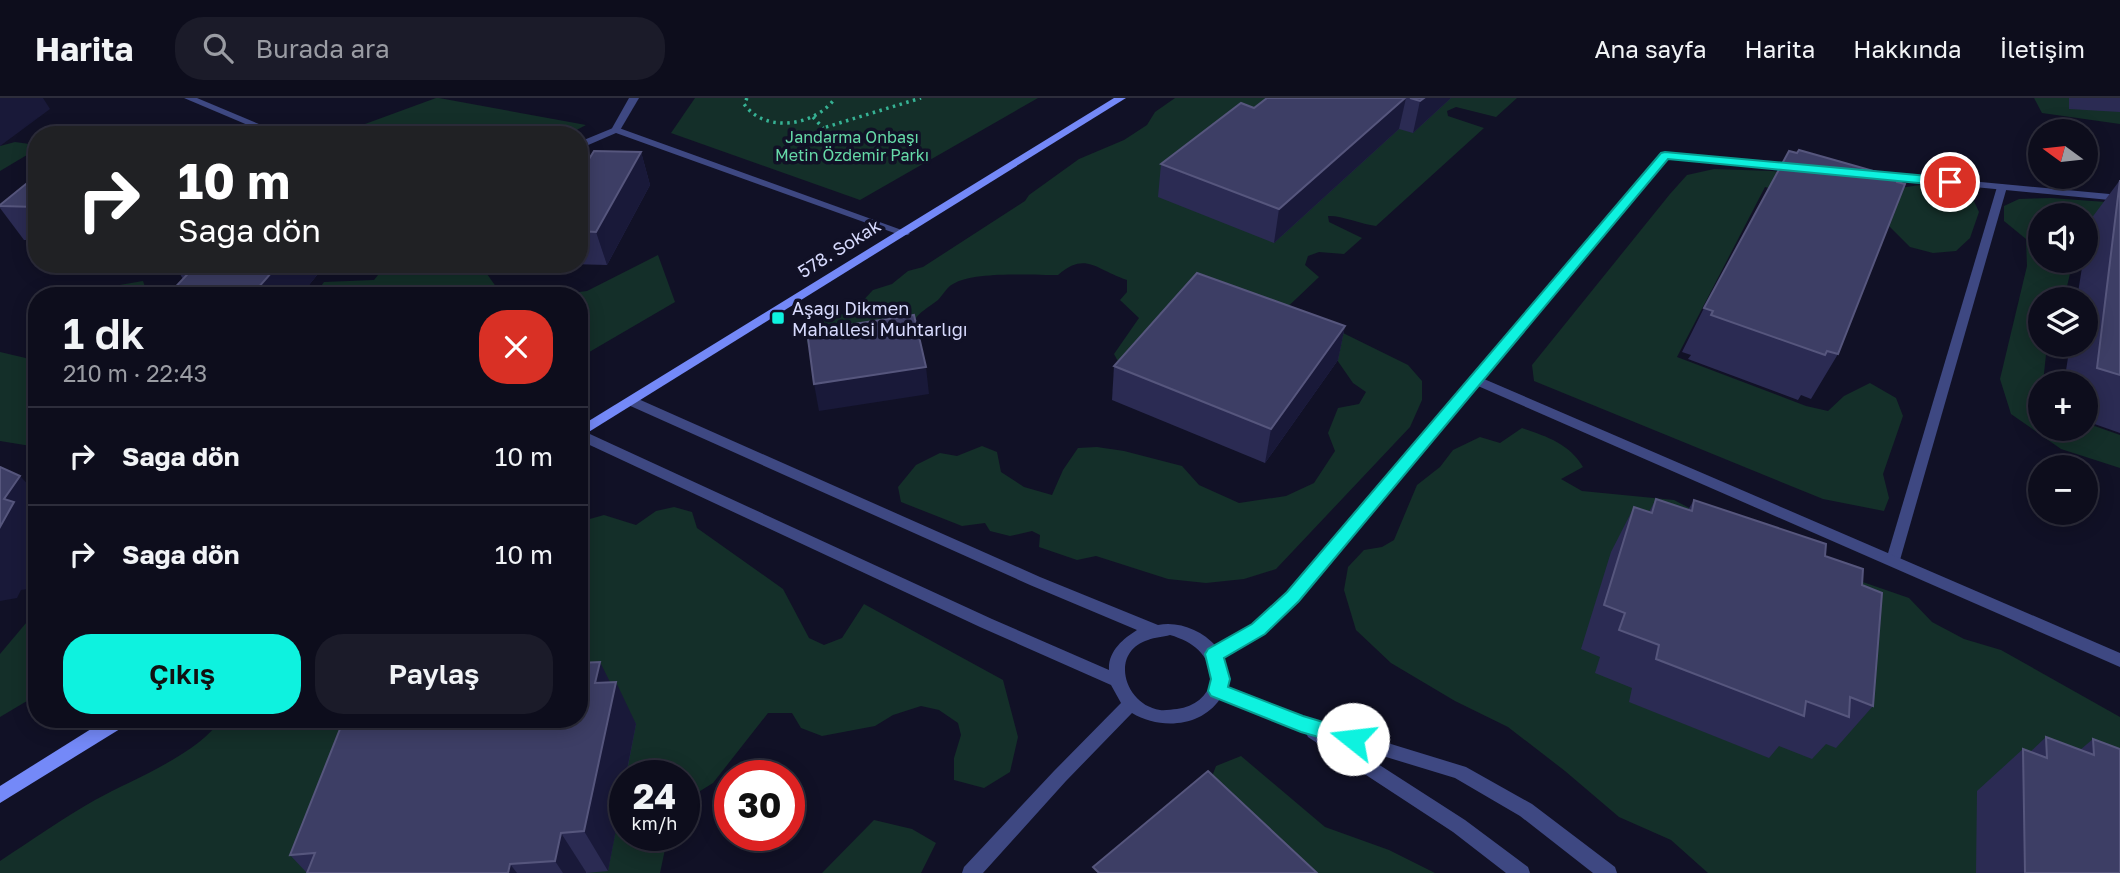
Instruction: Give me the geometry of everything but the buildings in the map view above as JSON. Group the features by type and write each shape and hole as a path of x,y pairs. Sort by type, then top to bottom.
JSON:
{"street":[{"path":"189,98 258,126"},
{"path":"588,142 616,130 634,98"},
{"name":"578. Sokak","path":"588,428 1121,98"},
{"path":"616,130 904,233"},
{"path":"1214,654 1259,629 1293,597 1477,382 1665,155 1814,169"},
{"path":"1867,174 2120,198"},
{"path":"1893,560 2002,187"},
{"path":"1477,382 2120,660"},
{"path":"631,401 1035,581 1153,630"},
{"path":"588,438 986,623 1116,680"},
{"path":"1170,629 1188,634 1214,654 1221,679 1217,691 1209,703 1196,712 1180,717 1163,717 1131,704 1121,693 1116,680 1118,654 1127,643 1153,630 1170,629"},
{"path":"1217,691 1301,724 1460,772 1526,810 1608,873"},
{"path":"971,873 1131,704"},
{"path":"1301,724 1459,826 1521,873"},
{"path":"0,795 108,728"}],"path":[{"path":"747,98 744,104 747,112 768,121 790,122 825,112 835,98"},
{"path":"769,185 802,147 823,128 921,98"},
{"path":"813,117 823,128"}],"green space":[{"path":"436,98 586,125 584,126 360,126"},
{"name":"Jandarma Onbaşı Metin Özdemir Parkı","path":"695,98 1038,98 860,200 671,133"},
{"path":"1175,98 1517,98 1496,117 1456,107 1447,111 1448,116 1484,128 1376,226 1328,216 1329,222 1362,238 1344,254 1319,252 1308,256 1305,265 1319,277 1276,318 1121,367 1114,354 1139,318 1120,300 1127,292 1127,280 1084,263 1076,264 1058,275 1004,275 962,280 949,287 913,322 812,357 807,341 812,328 829,315 845,314 858,306 873,290 892,284 908,271 923,267 1025,201 1029,195 1079,159 1124,140 1147,125 1155,112"},
{"path":"2034,98 2120,98 2120,124 2042,113"},
{"path":"15,142 28,144 28,154 0,171 0,146"},
{"path":"1714,169 1772,171 1900,188 1926,184 1955,189 1973,199 1979,212 1970,238 1956,251 1933,253 1910,247 1883,220 1765,187 1677,357 1806,406 1828,411 1844,396 1870,383 1896,398 1903,416 1883,474 1889,498 1884,511 1823,499 1534,381 1532,365 1670,194 1687,175"},
{"path":"2051,198 2106,202 2120,229 2098,223 2098,203 2028,203 2028,273 2070,273 2067,287 2028,287 2028,357 2046,357 2044,371 2028,371 2028,426 2011,414 2000,379 2027,266 2026,239 2004,221 2004,206 2019,199"},
{"path":"658,255 675,302 588,353 588,290"},
{"path":"380,273 487,273 496,287 320,287 324,282 374,280"},
{"path":"143,281 145,287 108,287"},
{"path":"1341,332 1408,365 1422,381 1422,400 1410,427 1276,569 1244,579 1206,583 1168,579 1096,556 1077,560 1039,547 1040,535 1032,531 1010,536 990,531 985,523 962,526 901,502 898,487 916,465 940,453 957,456 982,446 997,452 1001,472 1024,487 1052,495 1063,470 1078,448 1097,447 1182,466 1199,485 1239,503 1286,496 1314,483 1335,451 1328,433 1338,408 1359,404 1366,392 1353,383 1337,360"},
{"path":"0,352 28,359 28,446 0,441"},
{"path":"2098,427 2120,435 2120,468 2098,461 2098,455 2080,455 2061,449 2050,441 2098,441"},
{"path":"1522,428 1548,438 1578,459 1583,467 1561,479 1582,491 1674,500 1770,550 1909,598 1932,622 1964,639 2001,650 2120,717 2120,873 1708,873 1671,840 1619,817 1508,727 1455,701 1391,663 1356,630 1344,590 1348,567 1364,550 1382,547 1394,540 1417,485 1440,467 1453,450 1480,437 1500,443"},
{"path":"674,507 692,512 697,528 783,589 809,638 824,645 842,638 864,604 1003,680 1018,737 1010,772 984,788 954,780 954,758 961,735 958,723 939,710 921,706 893,715 875,726 822,736 801,728 792,713 768,713 731,760 714,760 714,782 700,791 700,760 609,760 609,851 665,851 660,873 0,873 0,861 83,807 181,755 214,728 588,728 588,519 604,515 636,525 656,511"},
{"path":"28,621 28,700 0,717 0,654"},
{"path":"1241,756 1325,827 1389,850 1435,873 1276,873 1202,803 1216,766"},
{"path":"874,820 912,829 936,843 921,873 822,873"}],"place":[{"name":"Aşağı Dikmen Mahallesi Muhtarlığı","path":"778,318"}],"route":[{"path":"1353,739 1301,724 1217,691 1221,679 1214,654 1259,629 1293,597 1477,382 1665,155 1950,182"}]}
